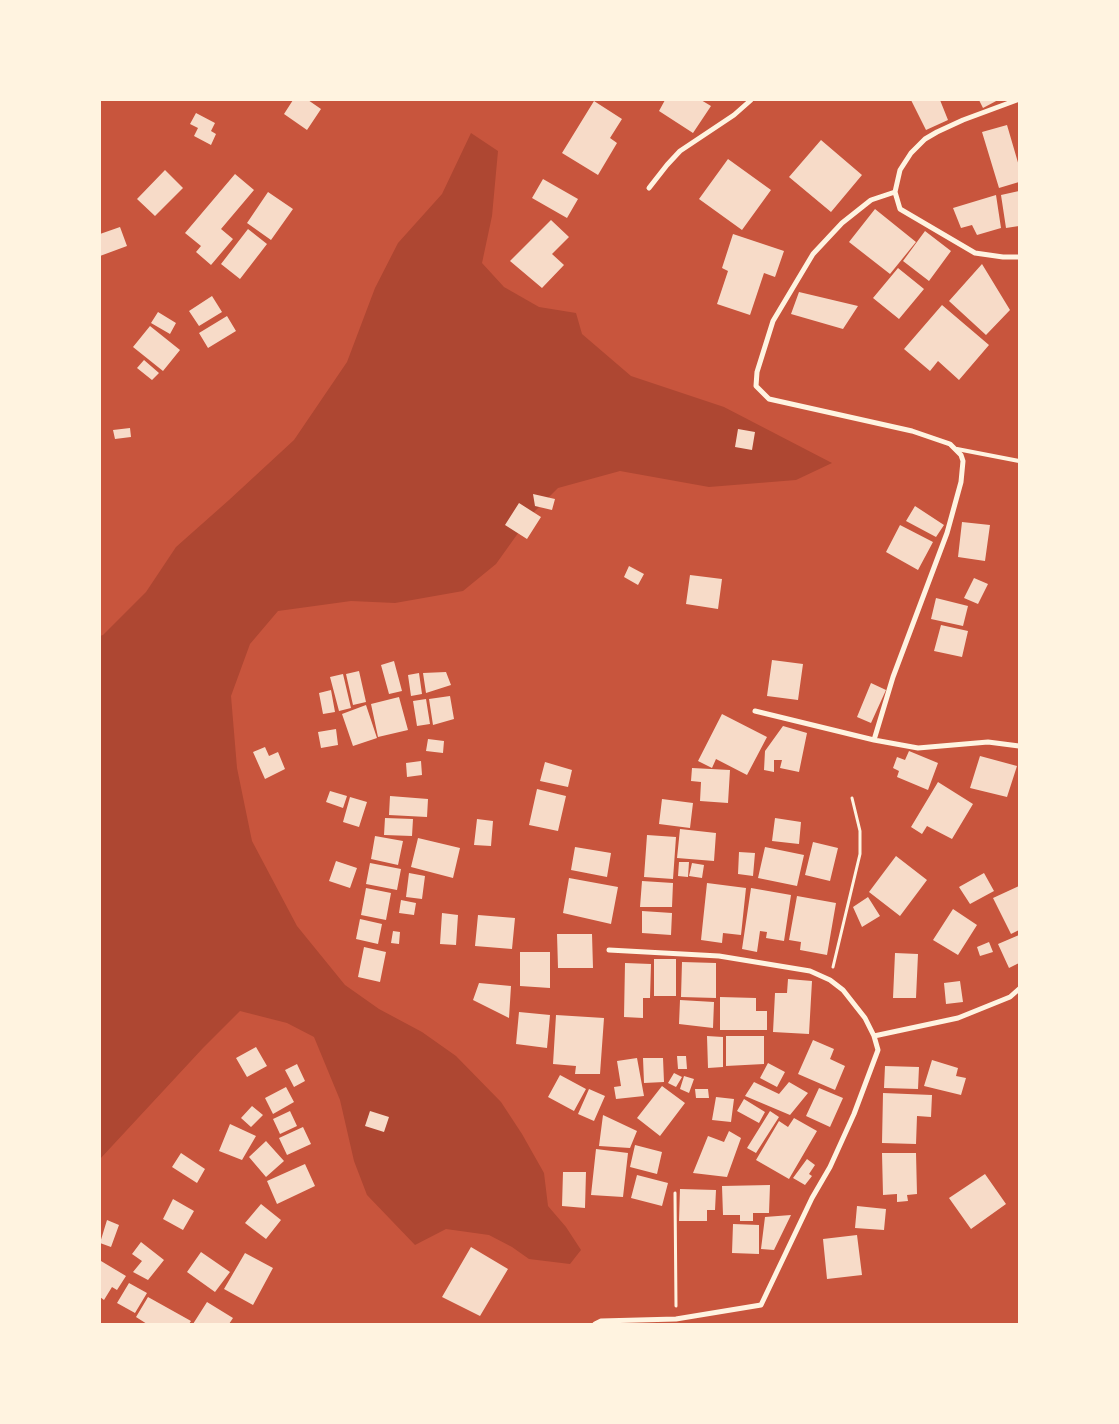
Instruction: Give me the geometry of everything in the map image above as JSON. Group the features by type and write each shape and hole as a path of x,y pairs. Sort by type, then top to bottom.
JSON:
{"street":[{"path":"649,188 680,151 734,115 752,100"},
{"path":"1017,100 963,120 925,139 911,153 900,170 895,192 900,208 975,253 1019,257"},
{"path":"874,740 893,677 947,533 961,482 963,468 961,455 950,444 912,431 770,399 756,386 756,372 773,321 813,254 842,223 871,200 895,192"},
{"path":"755,712 874,740 918,748 988,742 1019,745"},
{"path":"595,1324 601,1321 676,1319 761,1305 854,1114 878,1050 874,1036 858,1008 843,990 830,980 810,971 719,956 609,950"},
{"path":"874,1036 958,1018 1010,996 1019,989"}],"lane":[{"path":"957,449 1019,461"}],"path":[{"path":"830,980 860,854 860,831 852,798"},
{"path":"675,1193 676,1319"}],"shaded area":[{"path":"471,133 498,151 492,216 482,263 504,287 539,307 576,313 582,334 631,376 724,407 832,463 796,480 709,487 620,471 558,488 531,515 496,564 463,591 395,603 351,601 278,611 250,644 231,696 237,768 252,841 297,926 345,985 379,1009 422,1032 456,1056 501,1102 544,1173 548,1206 566,1227 581,1250 570,1264 529,1259 512,1247 489,1235 446,1229 415,1245 367,1195 354,1161 340,1100 314,1037 287,1023 240,1011 100,1159 100,636 146,592 176,547 294,440 347,362 375,288 398,243 442,194"}],"building":[{"path":"293,100 308,100 321,109 307,130 284,114"},
{"path":"665,100 701,100 711,106 693,133 659,111"},
{"path":"911,100 940,100 948,120 926,130"},
{"path":"979,100 998,100 983,108"},
{"path":"594,101 622,119 610,138 617,143 598,175 562,153"},
{"path":"196,113 215,123 211,131 216,134 211,145 194,136 198,128 190,124"},
{"path":"1007,125 1019,166 1019,182 999,188 982,132"},
{"path":"821,140 862,175 831,212 789,177"},
{"path":"728,159 771,190 742,230 699,199"},
{"path":"165,170 183,188 155,216 137,199"},
{"path":"235,174 254,190 221,229 233,239 211,265 196,252 201,246 185,233"},
{"path":"543,179 578,199 567,218 532,198"},
{"path":"1019,191 1019,226 1006,228 1001,195"},
{"path":"268,192 293,209 271,240 247,223"},
{"path":"996,195 1001,228 977,235 972,225 961,228 953,208"},
{"path":"875,209 916,242 890,274 849,242"},
{"path":"551,220 569,237 552,254 564,265 542,288 510,261"},
{"path":"120,227 127,246 100,256 100,234"},
{"path":"248,229 267,244 240,279 221,264"},
{"path":"925,231 951,251 929,281 903,261"},
{"path":"733,234 784,251 775,277 764,273 750,315 717,304 728,271 722,268"},
{"path":"982,264 1010,310 986,335 949,301"},
{"path":"898,268 924,289 899,319 873,298"},
{"path":"799,292 858,306 843,329 791,314"},
{"path":"212,296 222,312 199,326 189,311"},
{"path":"942,305 989,345 959,380 938,361 930,371 904,349"},
{"path":"158,312 176,323 170,334 151,323"},
{"path":"227,316 236,331 208,348 199,333"},
{"path":"150,326 180,350 163,371 133,347"},
{"path":"144,360 159,373 152,380 137,368"},
{"path":"130,428 131,437 115,439 113,430"},
{"path":"738,429 755,432 752,450 735,447"},
{"path":"533,494 555,499 552,510 535,506"},
{"path":"519,503 541,517 527,539 505,525"},
{"path":"915,506 944,525 936,537 906,521"},
{"path":"962,522 990,525 985,561 958,557"},
{"path":"900,525 933,542 918,570 886,552"},
{"path":"629,566 644,574 638,585 624,577"},
{"path":"690,575 722,579 718,609 686,604"},
{"path":"974,578 988,584 978,604 964,598"},
{"path":"936,598 968,606 963,626 931,619"},
{"path":"941,625 968,631 962,657 934,651"},
{"path":"772,660 803,664 798,700 767,696"},
{"path":"394,661 402,691 389,694 381,665"},
{"path":"359,671 366,702 353,705 346,674"},
{"path":"446,672 451,685 426,693 423,673"},
{"path":"419,673 422,694 411,696 408,675"},
{"path":"343,674 351,708 339,711 330,677"},
{"path":"871,683 886,690 871,723 857,717"},
{"path":"331,690 335,712 323,714 319,693"},
{"path":"450,696 454,719 433,725 429,699"},
{"path":"399,697 408,730 378,737 371,704"},
{"path":"426,699 430,724 417,726 413,701"},
{"path":"366,705 377,738 353,746 342,714"},
{"path":"722,714 767,737 747,775 716,759 712,768 698,761"},
{"path":"783,726 807,733 799,772 780,768 782,760 774,760 774,772 764,770 765,751"},
{"path":"336,729 338,745 321,748 318,732"},
{"path":"428,739 444,741 443,753 426,751"},
{"path":"265,747 269,756 278,752 285,769 265,779 253,752"},
{"path":"909,751 938,763 928,790 897,777 899,771 893,768 897,757 905,760"},
{"path":"980,756 1017,766 1007,797 970,788"},
{"path":"421,761 422,775 407,777 406,763"},
{"path":"545,762 572,770 568,787 540,781"},
{"path":"692,768 730,770 728,803 700,801 701,782 691,781"},
{"path":"938,782 973,804 952,839 927,826 922,834 911,827"},
{"path":"537,789 566,796 558,831 529,825"},
{"path":"330,791 347,796 343,808 326,802"},
{"path":"390,796 428,799 427,817 389,815"},
{"path":"350,797 367,802 359,827 343,822"},
{"path":"662,799 693,803 690,828 659,824"},
{"path":"385,818 413,819 412,836 384,835"},
{"path":"775,818 801,822 799,844 772,841"},
{"path":"477,819 493,821 491,846 474,845"},
{"path":"680,829 716,833 714,861 677,858"},
{"path":"647,835 676,837 673,879 644,877"},
{"path":"375,836 403,841 398,865 371,859"},
{"path":"418,838 460,848 453,878 411,867"},
{"path":"813,842 838,848 830,881 805,875"},
{"path":"575,847 611,853 607,877 571,870"},
{"path":"765,847 804,855 797,886 758,878"},
{"path":"739,852 755,853 753,876 738,874"},
{"path":"896,856 927,880 900,916 869,892"},
{"path":"336,861 357,868 350,888 329,881"},
{"path":"679,862 689,862 688,877 678,876"},
{"path":"370,863 401,869 397,890 366,884"},
{"path":"692,863 704,865 702,878 689,876"},
{"path":"409,873 425,876 422,899 406,897"},
{"path":"984,873 994,891 970,904 959,887"},
{"path":"569,878 618,887 611,924 563,913"},
{"path":"642,881 673,883 672,907 640,907"},
{"path":"707,883 746,888 741,935 723,933 722,943 701,940"},
{"path":"1019,886 1019,930 1011,934 993,898"},
{"path":"366,888 391,893 386,920 361,915"},
{"path":"751,888 791,895 784,941 766,938 767,932 760,931 757,952 742,949"},
{"path":"797,896 836,903 827,955 800,950 801,942 789,940"},
{"path":"868,897 880,916 862,927 853,907"},
{"path":"401,900 416,903 414,915 399,913"},
{"path":"953,909 977,925 958,955 933,940"},
{"path":"642,911 672,913 671,935 642,933"},
{"path":"442,913 458,915 456,945 440,944"},
{"path":"478,915 515,918 512,949 475,946"},
{"path":"360,919 382,924 378,944 356,939"},
{"path":"393,931 400,932 399,944 391,943"},
{"path":"557,934 592,934 593,968 558,968"},
{"path":"1019,935 1019,963 1009,968 998,944"},
{"path":"989,942 993,952 980,956 977,947"},
{"path":"364,947 386,952 380,982 358,977"},
{"path":"520,952 550,952 550,988 520,986"},
{"path":"895,953 918,954 916,998 893,998"},
{"path":"654,959 676,959 676,996 654,996"},
{"path":"682,962 716,963 716,998 681,997"},
{"path":"625,963 651,964 650,998 643,998 643,1018 624,1017"},
{"path":"788,979 812,981 809,1034 773,1032 775,993 787,993"},
{"path":"960,981 963,1002 946,1004 944,983"},
{"path":"479,983 511,986 509,1018 473,1000"},
{"path":"720,997 756,998 756,1011 767,1011 767,1030 720,1030"},
{"path":"680,1000 714,1002 713,1028 679,1024"},
{"path":"519,1012 550,1015 547,1048 516,1044"},
{"path":"556,1015 604,1018 600,1074 575,1074 576,1066 553,1064"},
{"path":"707,1036 723,1037 723,1067 708,1068"},
{"path":"726,1036 764,1036 764,1064 726,1066"},
{"path":"813,1040 834,1049 830,1059 845,1066 835,1090 798,1074"},
{"path":"256,1047 267,1066 247,1077 236,1058"},
{"path":"677,1056 686,1056 687,1069 678,1069"},
{"path":"637,1058 644,1096 616,1099 614,1087 621,1086 617,1061"},
{"path":"643,1058 663,1058 664,1082 644,1083"},
{"path":"932,1060 958,1068 956,1076 966,1078 961,1095 924,1086"},
{"path":"768,1063 785,1072 777,1087 760,1078"},
{"path":"297,1064 305,1081 294,1087 285,1070"},
{"path":"885,1066 919,1067 918,1089 884,1088"},
{"path":"674,1073 682,1077 676,1087 668,1083"},
{"path":"560,1075 586,1089 574,1111 548,1097"},
{"path":"684,1076 694,1079 689,1093 680,1089"},
{"path":"754,1082 779,1094 789,1082 808,1093 790,1115 745,1096"},
{"path":"662,1086 685,1103 660,1136 637,1118"},
{"path":"286,1087 294,1102 273,1114 265,1098"},
{"path":"819,1088 843,1098 830,1127 806,1116"},
{"path":"589,1089 605,1096 594,1121 578,1114"},
{"path":"695,1089 708,1089 709,1098 696,1098"},
{"path":"883,1093 932,1095 931,1117 917,1116 916,1144 882,1143"},
{"path":"716,1097 734,1099 731,1122 712,1120"},
{"path":"744,1099 765,1112 759,1123 737,1111"},
{"path":"252,1106 263,1115 251,1127 241,1118"},
{"path":"290,1111 297,1126 280,1134 273,1119"},
{"path":"370,1111 389,1117 384,1132 365,1126"},
{"path":"770,1111 779,1117 756,1153 747,1148"},
{"path":"603,1115 637,1131 630,1148 599,1146"},
{"path":"794,1118 817,1131 789,1179 756,1160 779,1121 788,1127"},
{"path":"230,1124 256,1136 242,1160 219,1151"},
{"path":"303,1127 311,1144 287,1155 279,1138"},
{"path":"729,1131 741,1138 727,1177 693,1173 708,1136 724,1142"},
{"path":"266,1141 284,1161 266,1177 249,1157"},
{"path":"635,1145 662,1152 657,1174 630,1167"},
{"path":"596,1149 628,1153 623,1197 591,1195"},
{"path":"181,1153 205,1169 197,1183 172,1167"},
{"path":"882,1153 916,1153 917,1194 907,1195 908,1201 897,1202 897,1194 883,1195"},
{"path":"807,1159 815,1165 809,1174 812,1176 805,1185 793,1178"},
{"path":"305,1164 315,1186 277,1204 267,1181"},
{"path":"563,1172 586,1172 585,1208 562,1206"},
{"path":"985,1174 1006,1204 971,1229 949,1198"},
{"path":"637,1175 668,1183 662,1206 631,1198"},
{"path":"770,1185 769,1213 753,1213 753,1221 740,1221 740,1215 723,1215 722,1186"},
{"path":"680,1189 716,1190 715,1210 707,1210 707,1221 679,1221"},
{"path":"173,1199 194,1211 183,1230 163,1219"},
{"path":"261,1204 281,1220 266,1239 245,1223"},
{"path":"857,1206 886,1209 884,1230 855,1228"},
{"path":"791,1215 774,1250 761,1249 765,1217"},
{"path":"107,1220 119,1225 111,1247 100,1243"},
{"path":"733,1224 759,1225 759,1254 732,1253"},
{"path":"857,1235 862,1275 827,1279 823,1239"},
{"path":"141,1242 164,1260 148,1280 133,1272 142,1261 132,1254"},
{"path":"471,1247 508,1269 480,1316 442,1297"},
{"path":"201,1252 230,1272 215,1292 187,1272"},
{"path":"245,1253 273,1268 253,1305 224,1289"},
{"path":"101,1261 126,1276 117,1290 112,1287 104,1300 100,1297"},
{"path":"129,1283 147,1293 135,1313 117,1303"},
{"path":"148,1297 191,1321 189,1324 147,1324 136,1317"},
{"path":"207,1302 233,1318 229,1324 193,1324"}]}
